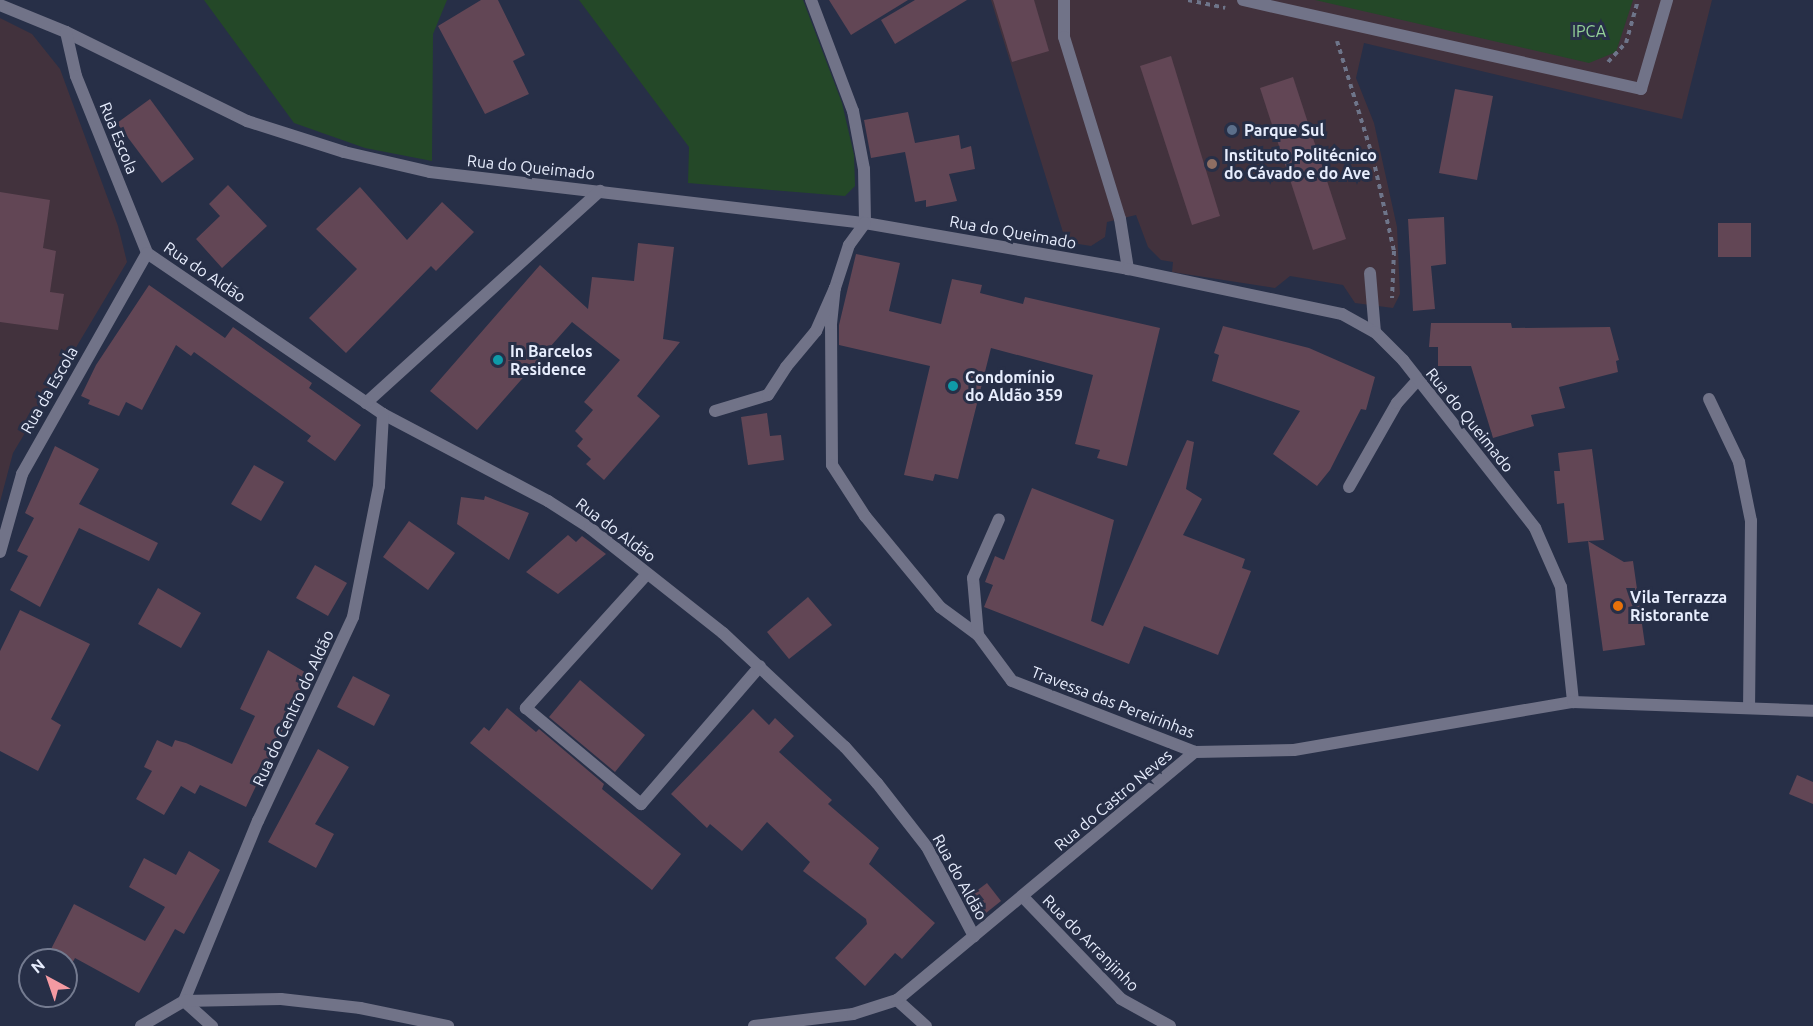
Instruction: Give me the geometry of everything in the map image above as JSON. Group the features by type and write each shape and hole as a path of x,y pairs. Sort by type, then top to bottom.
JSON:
{"street":[{"path":"812,0 853,111 864,169 865,223"},
{"path":"1064,0 1064,37 1120,219 1128,269"},
{"path":"1243,0 1641,89 1668,0"},
{"name":"Rua do Queimado","path":"0,5 66,32 247,121 344,152 430,172 865,223 1128,269 1342,314 1375,332 1535,528 1561,587 1573,702"},
{"path":"1064,37 1076,31"},
{"name":"Rua Escola","path":"66,32 76,76 147,253"},
{"path":"366,404 600,191"},
{"name":"Travessa das Pereirinhas","path":"865,223 849,245 835,288 831,324 829,447 837,478 940,606 978,635 1011,681 1195,752"},
{"name":"Rua do Aldão","path":"147,253 366,404 548,501 590,528 760,666 877,783 927,847 974,936"},
{"name":"Rua da Escola","path":"0,552 22,474 147,253"},
{"path":"1370,273 1375,332"},
{"path":"715,411 768,394 786,367 816,331 835,288"},
{"path":"1349,487 1397,403 1417,381"},
{"path":"1709,399 1739,462 1751,521 1749,708"},
{"name":"Rua do Centro do Aldão","path":"184,1001 258,820 353,617 379,486 383,414"},
{"path":"978,635 973,578 999,519"},
{"path":"647,574 526,708 641,804 760,666"},
{"path":"1573,702 1813,711"},
{"name":"Rua do Castro Neves","path":"754,1026 853,1014 897,1000 1195,752 1293,750 1573,702"},
{"name":"Rua do Arranjinho","path":"1023,897 1121,999 1170,1026"},
{"path":"141,1026 184,1001 280,999 360,1008 448,1026"},
{"path":"897,1000 926,1026"},
{"path":"184,1001 212,1026"}],"path":[{"path":"1335,31 1373,158 1394,251 1395,289 1391,300 1373,305"}],"shaded area":[{"name":"Instituto Politécnico do Cávado e do Ave","path":"991,0 1712,0 1682,119 1364,43 1356,78 1374,123 1397,227 1400,294 1393,308 1355,303 1343,285 1290,276 1275,288 1172,272 1173,262 1161,260 1148,247 1136,215 1107,222 1105,237 1091,246 1066,242"},
{"path":"0,18 32,34 60,69 118,226 127,262 13,453 0,502"}],"green space":[{"path":"204,0 447,0 433,34 432,161 365,148 294,123"},
{"path":"579,0 803,0 842,103 854,155 855,186 845,196 688,183 689,147"},
{"name":"IPCA","path":"1315,0 1633,0 1616,52 1589,63"}],"building":[{"path":"481,0 498,0 525,55 513,61 529,94 485,114 438,26"},
{"path":"829,0 908,0 851,35"},
{"path":"915,0 967,0 895,44 881,20"},
{"path":"993,0 1034,0 1049,51 1012,62"},
{"path":"1171,56 1220,216 1192,225 1140,66"},
{"path":"1293,77 1346,239 1313,250 1260,88"},
{"path":"1455,89 1493,96 1477,180 1439,173"},
{"path":"150,99 194,159 162,183 117,123"},
{"path":"908,112 915,143 959,135 961,149 971,146 975,169 949,174 957,201 926,207 926,200 915,202 905,152 871,158 864,120"},
{"path":"228,185 267,226 222,268 196,239 220,216 209,204"},
{"path":"360,187 407,240 442,202 474,232 436,271 431,266 346,353 309,318 357,269 316,229"},
{"path":"0,192 50,200 43,248 56,251 50,292 64,294 58,330 0,322"},
{"path":"1444,217 1446,264 1431,266 1435,309 1413,311 1408,219"},
{"path":"1718,223 1751,223 1751,257 1718,257"},
{"path":"638,243 674,247 663,339 680,342 637,396 660,416 604,480 586,464 591,459 577,446 583,439 575,431 593,410 584,402 620,360 572,322 477,430 430,391 540,265 588,309 592,277 634,281"},
{"path":"856,254 900,263 889,311 941,324 952,279 982,285 980,293 1023,304 1025,297 1160,328 1127,466 1097,458 1100,450 1075,444 1093,375 991,348 958,479 935,474 933,481 904,475 930,366 839,345 839,325"},
{"path":"149,285 225,338 233,327 312,383 309,388 361,425 335,461 307,441 311,436 194,352 191,356 176,345 142,410 126,402 119,416 88,404 90,400 81,396 96,365"},
{"path":"1431,323 1511,323 1512,328 1610,327 1619,360 1616,361 1618,372 1559,387 1565,408 1531,415 1534,426 1493,438 1471,366 1438,366 1438,347 1429,347"},
{"path":"1223,326 1309,348 1375,377 1366,410 1361,409 1330,470 1317,486 1273,454 1300,411 1212,381 1219,355 1214,353"},
{"path":"767,413 770,436 781,435 784,460 748,465 741,417"},
{"path":"1187,440 1194,442 1186,489 1202,499 1183,535 1245,559 1242,568 1251,571 1218,655 1144,626 1129,664 984,607 993,585 985,582 995,556 1004,560 1032,488 1114,520 1091,621 1103,626"},
{"path":"55,446 99,469 79,504 158,543 149,561 79,528 40,607 10,590 28,556 17,551 34,518 25,513"},
{"path":"1592,449 1604,540 1568,543 1564,503 1557,504 1554,471 1560,471 1558,453"},
{"path":"254,465 284,482 261,521 231,504"},
{"path":"485,496 529,513 509,560 457,524 461,497 484,500"},
{"path":"409,521 455,553 428,590 383,557"},
{"path":"568,535 576,542 582,536 606,554 558,594 526,572"},
{"name":"Vila Terrazza Ristorante","path":"1588,541 1624,562 1633,561 1645,645 1603,651"},
{"path":"315,565 347,583 328,616 296,598"},
{"path":"158,588 201,613 181,648 138,624"},
{"path":"808,597 832,625 789,659 767,632"},
{"path":"20,610 90,644 51,719 61,725 38,771 0,751 0,651"},
{"path":"268,650 313,677 292,710 246,807 200,785 195,794 181,786 164,815 136,799 152,771 144,767 157,740 172,747 175,740 186,743 232,764 255,716 240,709"},
{"path":"353,676 390,695 374,726 337,707"},
{"path":"580,680 645,735 615,772 549,717"},
{"path":"507,708 536,732 539,729 604,784 602,789 681,854 652,890 470,743 484,727 489,731"},
{"path":"753,709 769,725 775,718 794,736 779,752 832,800 828,804 879,848 869,864 935,923 902,959 895,953 865,986 835,958 867,924 866,919 803,871 810,862 767,822 742,851 710,824 707,828 671,794"},
{"path":"318,749 349,767 315,824 334,834 316,868 268,842"},
{"path":"1797,775 1813,782 1813,804 1789,794"},
{"path":"189,851 220,870 184,934 175,929 139,993 78,960 78,948 52,948 74,904 145,941 165,907 129,887 144,858 176,875"},
{"path":"987,883 1001,901 981,917 967,898"}],"place":[{"name":"Parque Sul","path":"1232,130"},
{"name":"Instituto Politécnico do Cávado e do Ave","path":"1212,164"},
{"name":"In Barcelos Residence","path":"498,360"},
{"name":"Condomínio do Aldão 359","path":"953,386"},
{"name":"Vila Terrazza Ristorante","path":"1618,606"}]}
